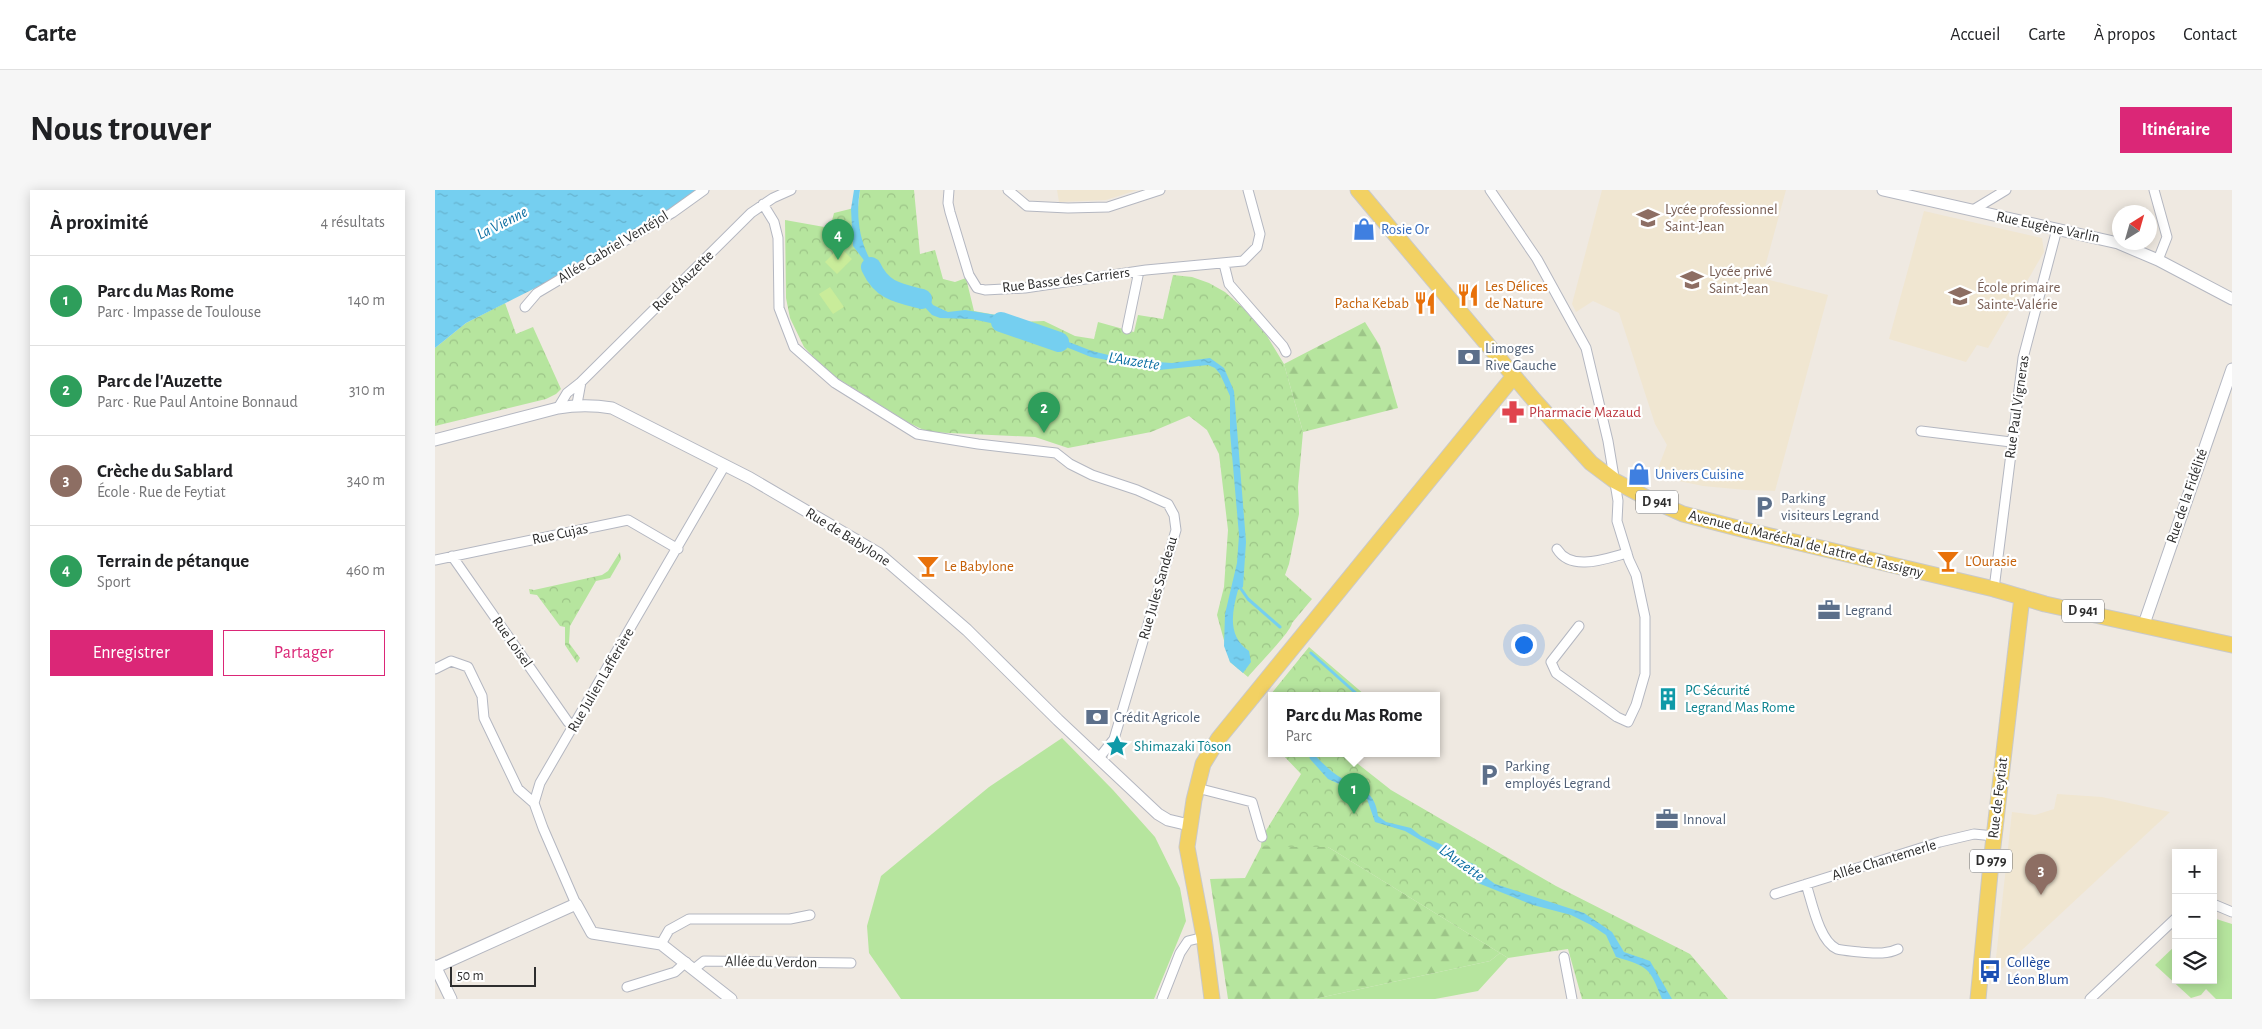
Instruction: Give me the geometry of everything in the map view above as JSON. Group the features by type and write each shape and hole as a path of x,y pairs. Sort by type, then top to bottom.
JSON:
{"main road":[{"name":"D 941","path":"1358,190 1514,376"},
{"name":"Avenue du Maréchal de Lattre de Tassigny","path":"1514,376 1591,463 1615,480 1647,498 1683,514 2022,597 2232,645"},
{"path":"1212,999 1204,937 1187,847 1189,825 1203,764 1219,738 1514,376"},
{"name":"Rue de Feytiat","path":"1978,999 1994,836 2022,597"}],"street":[{"name":"Allée Gabriel Ventéjol","path":"525,307 537,293 672,212 704,190"},
{"name":"Rue d'Auzette","path":"558,408 567,393 581,382 736,227 763,204 791,190"},
{"name":"Rue Basse des Carriers","path":"949,190 948,203 950,212 969,275 977,288 985,290 1025,288 1139,271 1243,261 1257,247 1260,234 1248,190"},
{"path":"1008,190 1027,206 1069,208 1108,207 1160,190"},
{"path":"1491,190 1537,259 1585,348 1608,441 1609,458 1615,480 1617,521 1627,554 1637,575 1642,596 1646,651 1645,674 1636,705 1627,722 1556,674 1551,662 1579,626"},
{"name":"Rue Eugène Varlin","path":"1883,190 2118,243 2158,260 2232,299"},
{"path":"1973,210 2007,190"},
{"path":"2154,190 2167,237 2158,260"},
{"name":"Rue Jules Sandeau","path":"763,204 777,229 779,308 794,347 835,383 917,434 978,444 1056,453 1070,464 1091,475 1137,490 1168,504 1175,515 1176,530 1114,739 1099,758"},
{"name":"Rue Paul Vigneras","path":"1994,589 2023,358 2057,229"},
{"path":"1224,264 1229,284 1283,346 1285,352"},
{"name":"Rue Basse des Carriers","path":"1127,329 1139,271"},
{"name":"Rue de la Fidélité","path":"2144,624 2232,369"},
{"path":"577,404 581,382"},
{"name":"Rue de Babylone","path":"435,440 577,404 612,408 725,465 877,553 967,630 1158,814 1168,820 1189,825"},
{"path":"1921,431 2011,442"},
{"name":"Rue Julien Lafferière","path":"534,803 540,784 725,465"},
{"name":"Rue Cujas","path":"435,560 628,520 678,549"},
{"path":"1557,549 1562,558 1570,562 1580,563 1627,554"},
{"name":"Rue Loisel","path":"452,556 568,722 575,726"},
{"path":"435,669 451,661 468,668 482,696 484,718 518,788 534,803 576,904 592,933 661,944 729,999"},
{"path":"1197,788 1252,802 1262,837"},
{"name":"Allée Chantemerle","path":"1775,894 1940,842 1975,834 1994,836"},
{"path":"1806,884 1823,934 1829,943 1838,949 1873,953 1885,954 1898,949"},
{"path":"451,999 435,967 576,904"},
{"path":"2217,906 2232,912"},
{"path":"661,944 669,930 689,919 790,919 810,915"},
{"path":"2089,999 2172,922"},
{"path":"1162,999 1180,953 1188,941 1204,937"},
{"path":"1564,957 1572,999"},
{"name":"Allée du Verdon","path":"627,987 704,961 851,963"}],"shaded area":[{"path":"1057,190 1137,190 1106,200 1059,202"},
{"path":"1602,190 1786,190 1762,278 1828,295 1775,491 1703,486 1655,476 1667,445 1655,424 1619,313 1593,301 1576,312 1572,304"},
{"name":"École primaire Sainte-Valérie","path":"1924,211 2042,238 2044,252 1988,348 1977,345 1966,362 1889,339"},
{"path":"2057,794 2102,797 2170,812 1994,976 2012,812 2035,815 2054,809"}],"green space":[{"path":"860,190 914,190 920,254 935,250 943,279 955,282 966,278 974,311 1002,316 1018,322 1044,321 1075,336 1094,339 1098,322 1134,332 1138,315 1163,319 1173,275 1192,277 1209,283 1225,292 1243,308 1267,336 1284,364 1303,432 1298,487 1299,514 1285,575 1312,599 1280,641 1248,677 1230,662 1217,615 1224,587 1228,530 1219,454 1207,430 1189,416 1151,432 1068,448 1035,437 928,432 909,423 829,373 804,347 790,318 786,298 785,220 830,228 834,213 858,207"},
{"path":"840,247 852,259 837,274 825,262"},
{"path":"830,287 844,307 833,314 819,294"},
{"path":"505,303 516,334 533,327 561,389 546,399 435,426 435,348 466,323"},
{"path":"1365,322 1380,346 1398,408 1303,432 1284,364"},
{"path":"620,552 621,559 610,578 596,581 570,626 569,643 580,658 577,663 565,645 565,627 560,626 537,595 530,594 529,589 534,590 602,575 608,571"},
{"path":"1309,647 1362,692 1273,692"},
{"path":"1062,738 1113,790 1155,837 1180,888 1186,921 1154,999 901,999 869,953 867,926 881,876 989,787"},
{"path":"1285,757 1353,757 1353,760 1391,790 1556,886 1690,954 1728,999 1582,999 1568,949 1508,958 1328,847 1261,847 1262,837 1301,774"},
{"path":"1261,847 1328,847 1500,953 1490,961 1314,999 1228,999 1210,879 1245,878"},
{"path":"2217,919 2232,924 2232,999 2216,999 2206,989 2201,995 2191,998 2176,984 2217,984"},
{"path":"2172,949 2172,981 2155,965"},
{"path":"1500,953 1508,958 1478,991 1435,999 1314,999 1490,961"}],"water":[{"name":"La Vienne","path":"435,190 698,190 668,213 577,267 466,323 435,348"},
{"path":"854,190 860,190 858,216 867,254 881,276 891,285 883,290 874,280 863,259 853,246 851,209"},
{"path":"900,289 927,295 933,305 948,312 965,310 1002,316 1018,322 1026,322 1027,335 1009,327 972,319 940,318 932,315 920,302 890,295"},
{"path":"1035,329 1092,351 1129,360 1172,363 1210,358 1224,368 1234,391 1246,542 1243,587 1238,590 1233,615 1234,631 1242,645 1249,651 1251,662 1243,673 1230,662 1224,646 1225,614 1237,563 1239,535 1230,432 1230,396 1220,374 1215,368 1208,365 1159,370 1091,357 1066,347 1033,338"},
{"path":"1309,757 1317,757 1335,774 1367,792 1374,801 1378,816 1386,822 1411,828 1421,836 1445,846 1461,859 1476,865 1483,875 1495,884 1584,913 1612,932 1624,952 1650,961 1672,999 1662,999 1654,980 1642,966 1616,957 1606,935 1591,925 1571,915 1533,905 1478,883 1453,859 1405,831 1375,822 1367,799 1357,792 1328,779"}],"waterway":[{"name":"L'Auzette","path":"871,267 880,281 892,290 922,299"},
{"name":"L'Auzette","path":"1001,322 1059,342"},
{"path":"1239,586 1248,599 1280,627"},
{"path":"1311,653 1355,692"}],"place":[{"name":"Lycée professionnel Saint-Jean","path":"1648,218"},
{"name":"Rosie Or","path":"1364,229"},
{"name":"Terrain de pétanque","path":"838,260"},
{"name":"Lycée privé Saint-Jean","path":"1692,280"},
{"name":"Les Délices de Nature","path":"1468,295"},
{"name":"École primaire Sainte-Valérie","path":"1960,296"},
{"name":"Pacha Kebab","path":"1425,303"},
{"name":"Limoges Rive Gauche","path":"1469,357"},
{"name":"Pharmacie Mazaud","path":"1513,412"},
{"name":"Parc de l'Auzette","path":"1044,433"},
{"name":"Univers Cuisine","path":"1639,474"},
{"name":"Parking visiteurs Legrand","path":"1764,507"},
{"name":"L'Ourasie","path":"1948,561"},
{"name":"Le Babylone","path":"928,566"},
{"name":"Legrand","path":"1829,610"},
{"name":"PC Sécurité Legrand Mas Rome","path":"1668,699"},
{"name":"Crédit Agricole","path":"1097,717"},
{"name":"Shimazaki Tôson","path":"1117,746"},
{"name":"Parking employés Legrand","path":"1489,775"},
{"name":"Parc du Mas Rome","path":"1354,814"},
{"name":"Innoval","path":"1667,819"},
{"name":"Crèche du Sablard","path":"2041,895"},
{"name":"Collège Léon Blum","path":"1990,971"}]}
